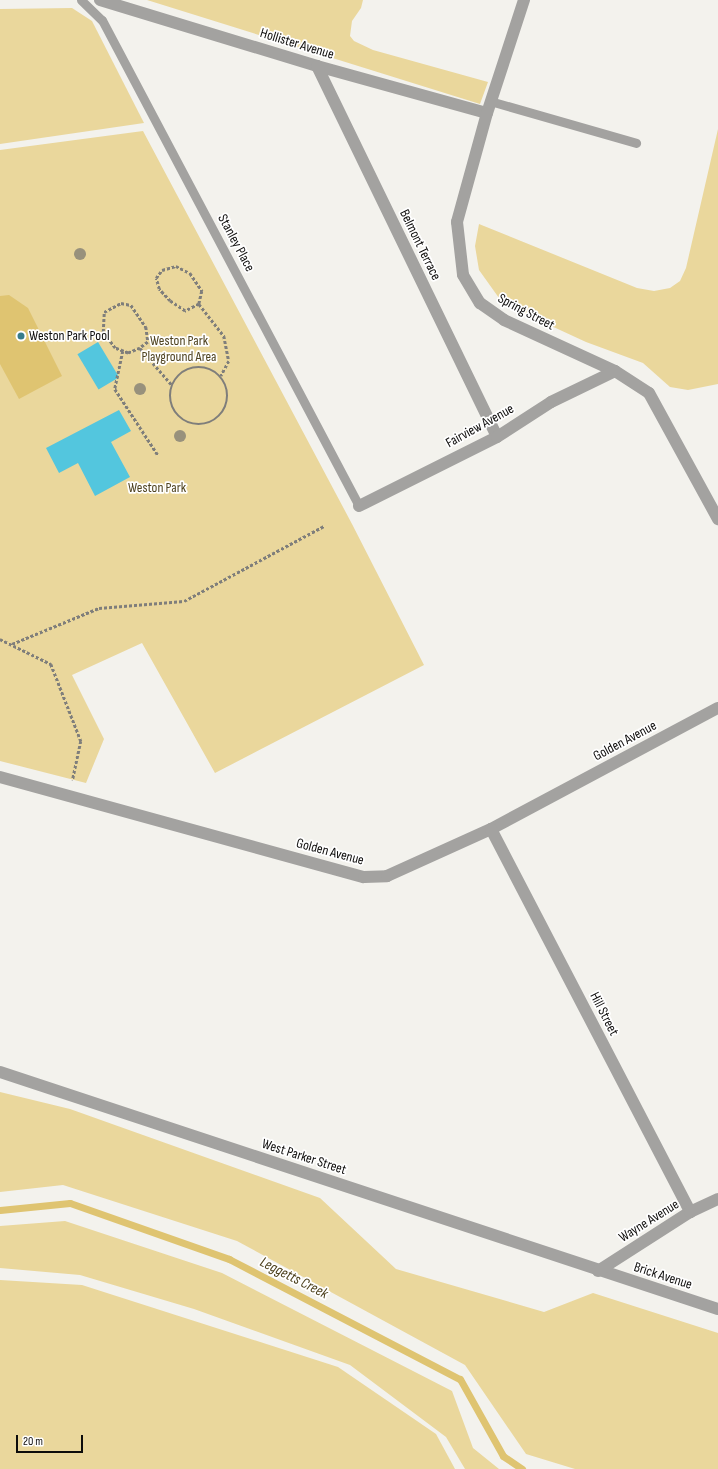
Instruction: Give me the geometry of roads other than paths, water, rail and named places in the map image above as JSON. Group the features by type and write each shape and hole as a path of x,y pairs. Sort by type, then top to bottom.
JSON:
{"street":[{"name":"Hollister Avenue","path":"100,0 316,66 487,113"},
{"name":"Spring Street","path":"524,0 490,101 457,222 463,275 480,303 504,320 615,371 649,393 718,519"},
{"name":"Belmont Terrace","path":"316,66 496,437"},
{"name":"Fairview Avenue","path":"359,506 496,437 551,402 615,371"},
{"name":"Golden Avenue","path":"0,777 364,877 387,876 491,829 718,708"},
{"name":"Hill Street","path":"491,829 690,1212"},
{"name":"West Parker Street","path":"0,1072 598,1271"},
{"name":"Wayne Avenue","path":"598,1271 690,1212 718,1199"},
{"name":"Brick Avenue","path":"598,1271 718,1309"}],"lane":[{"name":"Stanley Place","path":"81,0 102,20 359,506"},
{"path":"490,101 636,143"}],"waterway":[{"name":"Leggetts Creek","path":"0,1210 70,1203 229,1259 460,1379 503,1456 522,1469"}],"place":[{"name":"Weston Park Pool","path":"21,336"}],"park label":[{"name":"Weston Park Playground Area","path":"179,350"},
{"name":"Weston Park","path":"157,488"}]}
